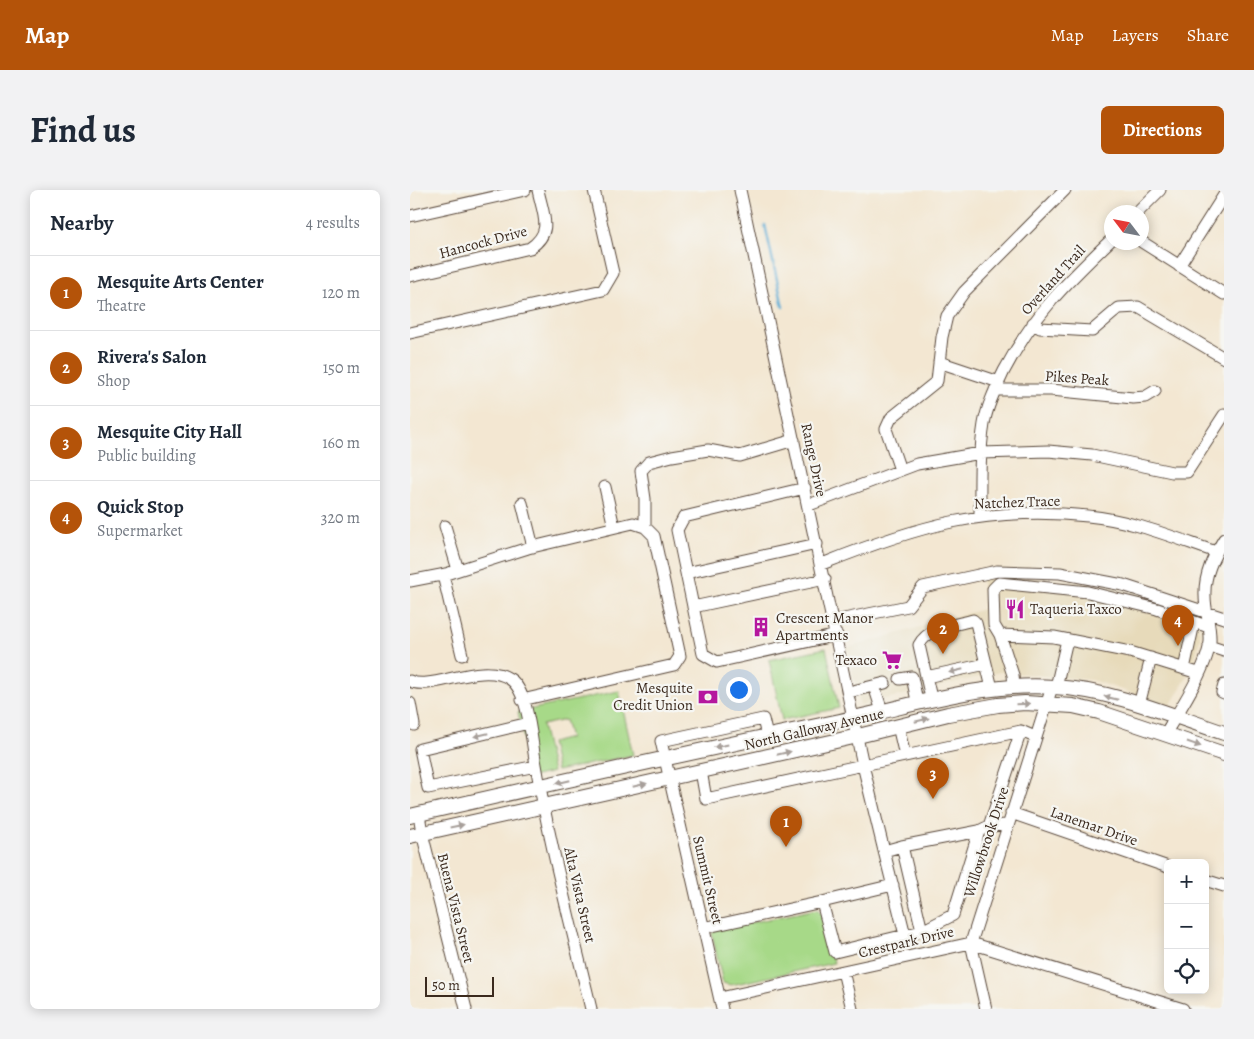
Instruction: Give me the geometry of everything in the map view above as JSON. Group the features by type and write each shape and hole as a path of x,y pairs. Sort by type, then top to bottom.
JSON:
{"main road":[{"name":"North Galloway Avenue","path":"414,815 664,758 855,718 924,700 992,688 1054,687 1099,695 1139,705 1224,732"},
{"name":"North Galloway Avenue","path":"416,835 998,705 1047,704 1073,706 1099,712 1224,754"}],"street":[{"path":"410,216 525,190"},
{"name":"Hancock Drive","path":"410,276 530,248 542,241 545,233 538,190"},
{"path":"410,333 603,290 613,272 594,190"},
{"name":"Range Drive","path":"740,190 855,718 863,765 905,936"},
{"path":"900,470 886,429 891,418 938,381 942,337 947,316 964,292 1064,190"},
{"path":"1145,205 1160,190"},
{"path":"1179,266 1224,195"},
{"name":"Overland Trail","path":"980,516 981,453 984,423 997,386 1021,340 1033,323 1067,282 1104,247"},
{"path":"1149,247 1224,294"},
{"path":"1033,323 1040,328 1092,331 1119,308 1138,307 1224,358"},
{"name":"Pikes Peak","path":"939,362 997,386 1133,398 1145,397 1155,391"},
{"path":"809,506 917,464 981,453 1048,451 1092,455 1172,472 1187,472 1224,415"},
{"path":"645,527 646,499 641,471 649,462 708,450 740,456 794,440"},
{"path":"605,487 614,527"},
{"path":"805,488 684,517 677,530 686,573 704,654 717,662 837,636"},
{"path":"522,503 533,547"},
{"name":"Natchez Trace","path":"822,564 883,540 929,525 980,516 1027,513 1089,516 1138,526 1216,552"},
{"path":"410,581 458,570 533,547 633,523 645,527 654,536 680,656 674,665 522,700"},
{"path":"445,526 458,570"},
{"path":"1165,734 1198,674 1209,646 1210,627 1205,596 1207,573 1224,539"},
{"path":"686,573 817,544"},
{"path":"834,621 908,606 923,587 998,571 1060,573 1123,585 1224,618"},
{"path":"443,574 462,655"},
{"path":"694,608 825,579"},
{"path":"1014,687 1013,675 1000,636 994,625 993,589 999,583 1088,592 1157,609 1210,627"},
{"path":"924,700 926,677 919,645 922,639 934,631 973,620 992,688"},
{"path":"1184,669 1194,623"},
{"path":"1000,636 1067,640 1130,652 1198,674"},
{"name":"Willowbrook Drive","path":"986,1009 971,943 1010,813 1054,687 1067,640"},
{"path":"1209,646 1224,651"},
{"path":"1139,705 1151,658"},
{"path":"926,677 986,664"},
{"name":"Alta Vista Street","path":"410,680 420,683 480,673 498,673 511,680 522,700 529,723 543,807 591,1009"},
{"path":"900,680 912,676 924,700"},
{"path":"849,692 879,685 882,711"},
{"path":"1224,685 1222,692 1224,692"},
{"path":"410,703 414,725"},
{"path":"529,723 420,749 428,788 536,766"},
{"path":"898,726 906,756"},
{"path":"701,772 706,799 1021,731 1035,737"},
{"path":"822,902 835,952 922,931 953,915 1021,731"},
{"name":"Summit Street","path":"664,758 721,1004"},
{"name":"Lanemar Drive","path":"1010,813 1164,866"},
{"name":"Buena Vista Street","path":"414,815 416,835 466,1009"},
{"path":"884,851 984,828 1007,825"},
{"path":"902,846 922,931"},
{"path":"1209,881 1224,886"},
{"path":"703,928 893,885"},
{"name":"Crestpark Drive","path":"721,1004 843,972 971,943 1183,1009"},
{"path":"843,972 852,1009"}],"shaded area":[{"path":"1004,575 1115,587 1197,614 1200,637 1193,667 1170,706 1092,680 1000,672 860,705 847,648 987,608 981,578"}],"green space":[{"path":"826,648 839,708 782,720 769,660"},
{"path":"619,691 633,755 557,771 551,743 570,738 565,720 542,725 553,772 532,777 518,712"},
{"path":"817,909 823,915 834,963 731,985 723,983 712,934 715,930"}],"waterway":[{"path":"765,225 783,307"}],"place":[{"name":"Taqueria Taxco","path":"1015,609"},
{"name":"Crescent Manor Apartments","path":"761,627"},
{"name":"Quick Stop","path":"1178,646"},
{"name":"Rivera's Salon","path":"943,654"},
{"name":"Texaco","path":"892,660"},
{"name":"Mesquite Credit Union","path":"708,697"},
{"name":"Mesquite City Hall","path":"933,799"},
{"name":"Mesquite Arts Center","path":"786,847"}]}
